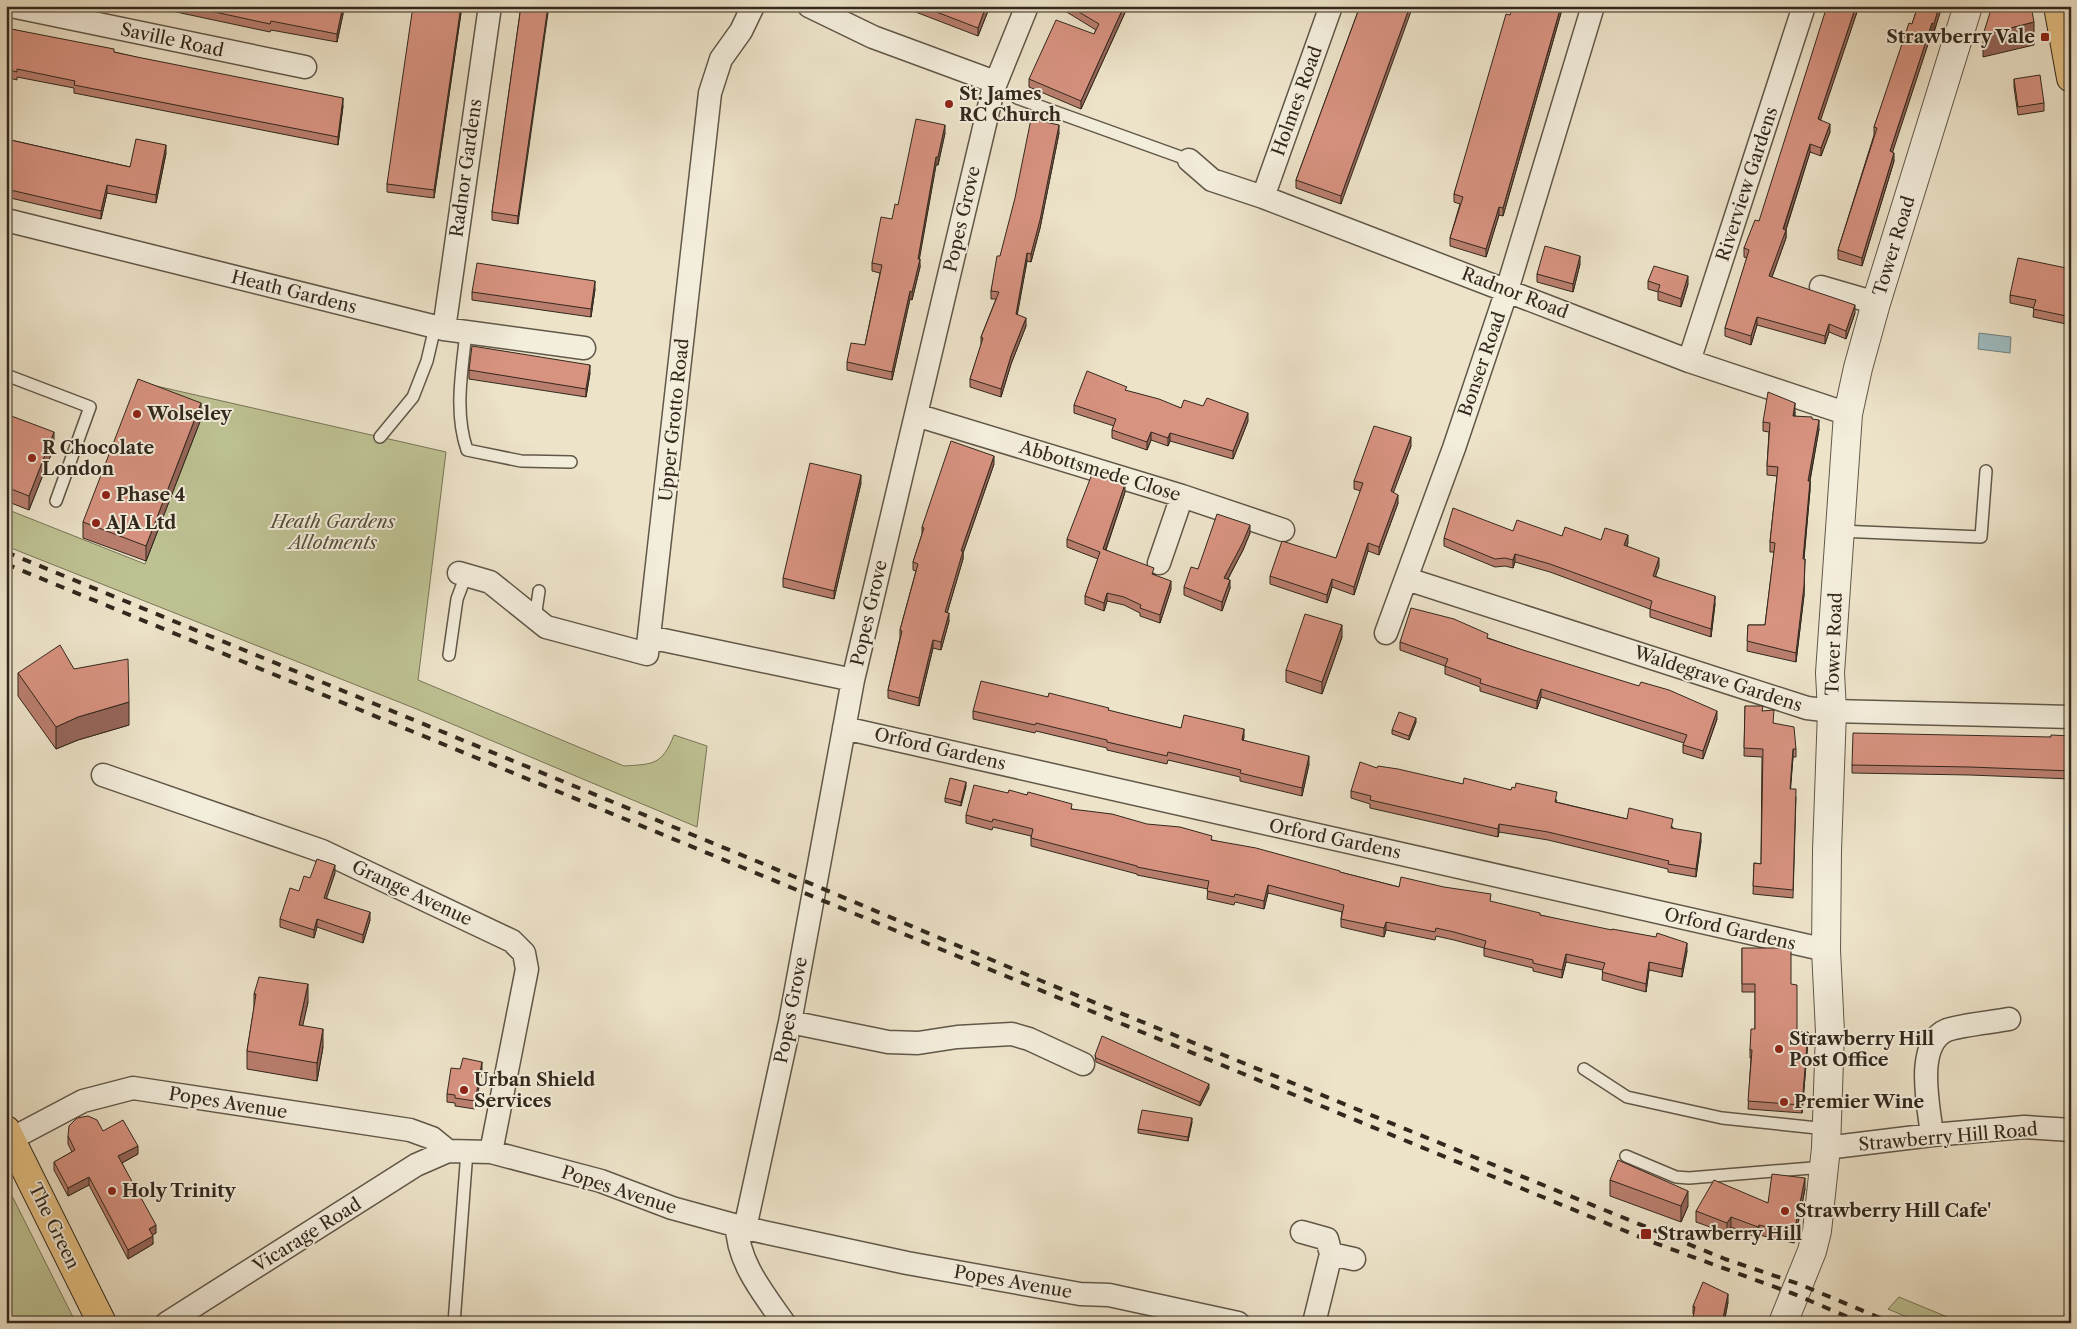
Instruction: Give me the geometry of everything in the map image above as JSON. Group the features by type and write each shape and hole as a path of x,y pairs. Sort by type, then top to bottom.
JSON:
{"main road":[{"path":"2058,6 2071,78"},
{"name":"The Green","path":"9,1135 101,1313"}],"street":[{"name":"Saville Road","path":"10,6 305,67"},
{"name":"Radnor Gardens","path":"448,330 490,6"},
{"name":"Upper Grotto Road","path":"649,637 710,93 721,59 741,30 753,6"},
{"path":"809,6 873,37 995,82"},
{"name":"Popes Grove","path":"741,1227 790,1022 853,680 995,82 1027,6"},
{"name":"Holmes Road","path":"1263,197 1331,6"},
{"name":"Bonser Road","path":"1386,633 1407,579 1507,290 1593,6"},
{"name":"Riverview Gardens","path":"1689,361 1804,6"},
{"name":"Tower Road","path":"1783,1323 1812,1251 1817,1231 1826,1148 1830,1032 1826,950 1827,850 1832,711 1830,673 1848,414 1858,368 1876,303 1968,6"},
{"name":"Radnor Road","path":"1189,160 1212,180 1263,197 1689,361 1848,414"},
{"name":"Heath Gardens","path":"6,220 448,330 584,348"},
{"path":"1820,287 1876,303"},
{"name":"Abbottsmede Close","path":"916,415 1182,496 1283,530"},
{"path":"1159,563 1182,496"},
{"path":"462,574 490,582 546,627 647,654 649,637 853,680"},
{"name":"Waldegrave Gardens","path":"1407,579 1807,708 1832,711 2071,717"},
{"name":"Orford Gardens","path":"844,728 1826,950"},
{"name":"Grange Avenue","path":"103,776 322,851 512,940 524,953 527,969 491,1152"},
{"path":"1932,1135 1926,1073 1930,1047 1946,1031 2009,1019"},
{"path":"790,1022 888,1042 918,1043 957,1037 1012,1034 1029,1039 1083,1064"},
{"name":"Popes Avenue","path":"9,1135 83,1101 133,1088 410,1130 458,1151 491,1152 601,1181 672,1208 741,1227 907,1263 1080,1294 1109,1295 1238,1323"},
{"name":"Strawberry Hill Road","path":"1826,1148 1932,1135 2024,1127 2071,1130"},
{"name":"Vicarage Road","path":"167,1323 416,1166 458,1151"},
{"path":"741,1227 737,1240 752,1275 784,1323"},
{"path":"1302,1232 1327,1239 1331,1254 1314,1323"},
{"path":"1331,1254 1354,1259"}],"lane":[{"path":"1017,98 1189,160"},
{"path":"380,437 413,397 427,361 448,330"},
{"path":"448,330 462,434 468,450 522,461 571,462"},
{"path":"6,375 90,407 56,501"},
{"path":"1839,531 1981,537 1986,471"},
{"path":"449,655 462,574"},
{"path":"535,618 539,591"},
{"path":"1584,1069 1627,1097 1722,1118 1826,1148"},
{"path":"1626,1156 1676,1177 1688,1178 1826,1148"},
{"path":"454,1323 458,1151"}],"green space":[{"name":"Heath Gardens Allotments","path":"143,383 446,452 418,680 624,766 643,765 656,761 670,745 674,735 707,746 697,827 414,708 6,546 6,509 145,564 200,419"},
{"path":"6,1184 76,1323 6,1323"},
{"path":"1899,1297 1962,1323 1921,1323 1888,1309"}],"water":[{"path":"1979,333 2011,337 2010,353 1978,349"}],"building":[{"path":"187,6 343,6 337,34 271,21 270,24"},
{"path":"413,6 461,6 434,190 387,184"},
{"path":"521,6 548,6 518,216 492,212"},
{"path":"921,6 986,6 978,28"},
{"path":"1069,6 1124,6 1081,101 1029,79 1056,20 1094,34 1099,24"},
{"path":"1360,6 1410,6 1341,196 1296,180"},
{"path":"1513,6 1561,6 1503,208 1499,207 1486,249 1450,238 1463,197 1454,194 1506,14 1510,15"},
{"path":"1827,6 1856,6 1818,119 1830,124 1821,148 1810,144 1783,229 1786,230 1769,276 1855,305 1846,331 1829,324 1825,336 1757,317 1751,336 1725,328 1749,250 1744,248 1755,220 1759,221"},
{"path":"1918,6 1939,6 1890,151 1894,153 1862,258 1838,250 1877,128 1874,127 1909,23 1912,24"},
{"path":"1992,6 2031,6 2034,22 1983,35"},
{"path":"6,28 114,49 114,52 137,57 343,98 338,137 74,85 75,81 17,69 17,72 6,69"},
{"path":"2040,75 2044,103 2018,107 2014,79"},
{"path":"916,119 945,125 938,157 936,157 918,259 920,259 912,292 910,291 892,372 847,362 851,343 865,345 882,265 872,263 881,217 892,219 895,204 898,205"},
{"path":"1031,119 1059,125 1040,220 1031,254 1027,253 1016,314 1026,318 1011,356 1001,389 970,379 983,338 981,337 999,292 991,291 997,256 1000,256 1015,198"},
{"path":"6,139 130,167 136,139 166,145 156,195 107,185 101,211 6,189"},
{"path":"1545,246 1580,256 1573,284 1537,274"},
{"path":"2018,258 2071,269 2071,317 2033,309 2036,300 2010,295"},
{"path":"477,263 595,281 591,309 472,292"},
{"path":"1654,266 1688,276 1681,299 1658,291 1660,285 1648,281"},
{"path":"472,346 590,365 586,389 469,370"},
{"path":"1087,371 1127,387 1125,390 1159,399 1181,408 1184,400 1203,406 1207,398 1248,413 1233,451 1170,433 1168,438 1151,432 1147,442 1112,430 1116,419 1074,405"},
{"path":"138,379 201,403 146,546 83,522"},
{"path":"1768,392 1795,403 1793,416 1812,417 1812,419 1819,420 1808,481 1810,481 1803,559 1805,559 1804,586 1796,653 1747,641 1748,625 1765,625 1775,543 1770,542 1778,467 1767,466 1770,423 1763,422"},
{"path":"6,414 54,432 29,496 6,487"},
{"path":"1374,426 1411,437 1391,491 1398,495 1379,547 1368,543 1354,587 1332,579 1327,595 1270,576 1282,541 1336,558 1363,483 1354,481"},
{"path":"951,441 994,456 961,551 963,551 945,612 949,613 941,642 933,640 919,698 888,690 902,631 900,630 918,564 913,562 924,528 922,527"},
{"path":"810,463 861,475 834,591 783,578"},
{"path":"1092,474 1125,484 1103,549 1154,568 1152,574 1171,581 1160,615 1140,608 1141,605 1124,597 1107,593 1104,603 1085,596 1100,552 1067,539"},
{"path":"1453,508 1513,531 1517,520 1562,536 1565,527 1601,540 1605,528 1628,535 1624,545 1659,558 1653,576 1715,596 1711,629 1650,609 1652,601 1550,564 1515,554 1513,560 1505,558 1495,559 1444,538"},
{"path":"1217,514 1250,525 1224,578 1230,580 1222,602 1184,587 1191,567 1198,569"},
{"path":"1411,608 1454,619 1488,634 1487,638 1523,650 1639,686 1641,682 1669,690 1717,711 1703,751 1683,745 1687,735 1541,689 1537,701 1480,683 1481,679 1445,666 1448,659 1400,642"},
{"path":"1305,614 1342,625 1322,682 1286,670"},
{"path":"60,645 74,669 128,659 129,702 78,717 56,727 18,673"},
{"path":"981,681 1048,697 1049,693 1181,728 1184,715 1244,729 1242,740 1309,756 1302,788 1240,773 1241,770 1168,752 1167,756 1036,723 1035,725 973,711"},
{"path":"1745,706 1763,706 1762,711 1774,710 1773,723 1794,727 1796,749 1793,749 1790,789 1796,789 1793,890 1753,886 1754,863 1761,864 1763,749 1744,748"},
{"path":"1399,712 1416,718 1409,736 1392,730"},
{"path":"1853,733 2071,736 2071,771 1852,765"},
{"path":"1360,762 1377,768 1378,766 1398,769 1463,784 1464,778 1511,790 1512,787 1515,788 1516,783 1557,792 1555,802 1627,819 1629,808 1673,819 1671,828 1701,833 1696,869 1668,864 1669,861 1548,832 1499,824 1498,829 1370,800 1371,796 1351,791"},
{"path":"950,778 966,782 961,802 945,798"},
{"path":"974,785 1008,793 1009,790 1027,795 1028,792 1072,804 1071,809 1112,814 1147,824 1180,827 1212,836 1211,840 1256,848 1399,887 1401,877 1444,887 1491,894 1490,901 1540,913 1540,915 1656,937 1657,933 1687,943 1682,969 1649,962 1646,984 1602,972 1605,963 1566,954 1562,970 1533,963 1533,960 1484,948 1486,941 1454,932 1436,928 1435,932 1386,922 1384,928 1341,919 1344,905 1268,885 1264,901 1235,894 1234,897 1207,891 1209,881 1137,867 1031,838 1033,829 993,819 992,822 966,815"},
{"path":"317,859 335,865 324,898 370,912 363,935 317,919 314,930 280,919 290,888 299,891 304,876 310,878"},
{"path":"1742,948 1791,948 1791,984 1797,985 1797,1032 1808,1032 1802,1105 1748,1101 1752,1050 1750,1050 1751,1029 1755,1029 1755,984 1742,984"},
{"path":"259,977 308,984 299,1025 323,1029 317,1063 247,1051 256,994 254,994"},
{"path":"1102,1036 1209,1084 1200,1102 1096,1058 1095,1055"},
{"name":"Urban Shield Services","path":"463,1058 482,1062 475,1101 455,1098 455,1095 447,1094 451,1068 460,1069"},
{"path":"1142,1110 1192,1118 1188,1137 1138,1129"},
{"name":"Holy Trinity","path":"88,1116 97,1120 103,1131 123,1120 138,1146 118,1156 156,1225 149,1229 153,1236 128,1250 89,1177 68,1188 54,1162 75,1150 68,1136 69,1126 77,1118"},
{"path":"1618,1160 1688,1191 1681,1206 1610,1180"},
{"path":"1772,1174 1805,1178 1794,1233 1759,1225 1758,1227 1731,1217 1727,1223 1696,1211 1714,1180 1768,1203"},
{"path":"1703,1282 1728,1294 1722,1323 1692,1323 1695,1307 1693,1306"}],"railway":[{"path":"6,552 795,877 1049,984 1725,1259 1799,1284 1892,1323"},
{"path":"6,564 1652,1242 1794,1294 1862,1323"}],"place":[{"name":"Strawberry Vale","path":"2045,37"},
{"name":"St. James RC Church","path":"949,104"},
{"name":"Wolseley","path":"137,414"},
{"name":"R Chocolate London","path":"32,458"},
{"name":"Phase 4","path":"106,495"},
{"name":"AJA Ltd","path":"96,523"},
{"name":"Strawberry Hill Post Office","path":"1779,1049"},
{"name":"Urban Shield Services","path":"464,1090"},
{"name":"Premier Wine","path":"1784,1102"},
{"name":"Holy Trinity","path":"112,1191"},
{"name":"Strawberry Hill Cafe'","path":"1785,1211"},
{"name":"Strawberry Hill","path":"1646,1234"}]}
